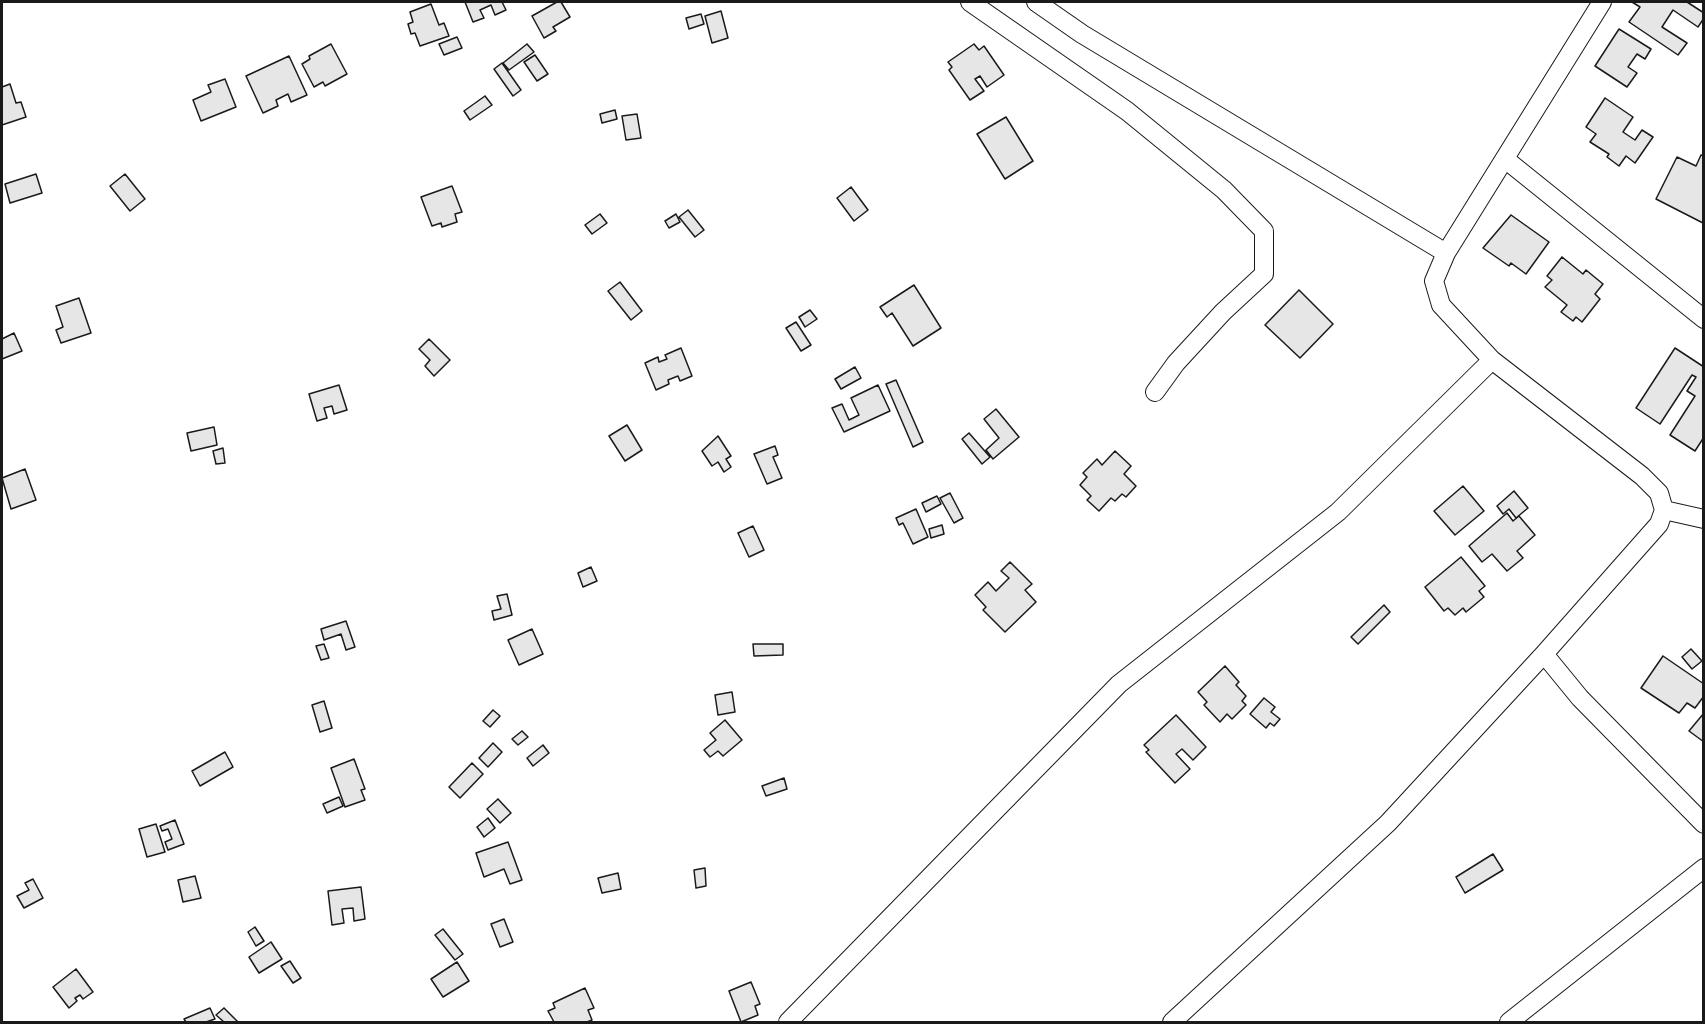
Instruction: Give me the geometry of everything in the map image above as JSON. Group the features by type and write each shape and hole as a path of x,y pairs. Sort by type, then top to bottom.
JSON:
{"street":[{"path":"970,2 1127,111 1224,190 1264,231 1264,274 1222,312 1176,363 1155,392"},
{"path":"1036,2 1083,34 1446,253"},
{"path":"1172,1023 1388,823 1544,654 1659,524 1664,510 1659,493 1642,476 1492,360 1441,304 1434,281 1446,253 1602,2"},
{"path":"1505,159 1702,316"},
{"path":"788,1023 1119,684 1338,512 1492,360"},
{"path":"1664,510 1704,519"},
{"path":"1544,654 1580,698 1704,824"},
{"path":"1509,1023 1704,868"}],"building":[{"path":"465,2 502,2 506,10 495,15 491,5 480,10 484,18 473,22"},
{"path":"561,2 570,17 553,27 556,31 544,38 532,16"},
{"path":"1632,2 1687,2 1704,13 1704,18 1698,27 1673,10 1662,27 1687,43 1678,55 1629,22 1640,7"},
{"path":"431,4 439,25 444,23 449,36 420,46 415,33 411,34 408,24 413,22 410,12"},
{"path":"721,11 728,38 712,43 705,16"},
{"path":"701,14 704,24 689,29 686,18"},
{"path":"1619,29 1651,49 1645,59 1637,54 1628,67 1637,73 1627,87 1595,66"},
{"path":"457,37 462,48 444,55 439,44"},
{"path":"331,44 347,74 325,86 323,82 314,87 302,64 310,59 309,56"},
{"path":"527,44 534,52 509,70 503,63"},
{"path":"974,44 979,50 984,46 1004,75 987,87 980,76 975,79 984,91 970,100 949,70 952,67 948,62"},
{"path":"535,55 548,74 537,81 524,62"},
{"path":"289,56 307,95 291,102 288,94 276,100 278,106 263,113 246,76"},
{"path":"502,63 521,90 513,96 494,69"},
{"path":"225,79 236,107 201,121 193,100 211,92 208,85"},
{"path":"10,84 16,103 21,102 26,117 2,125 2,87"},
{"path":"485,96 492,105 470,120 464,111"},
{"path":"1605,98 1633,117 1623,132 1635,140 1642,130 1653,137 1635,163 1626,156 1619,166 1607,157 1609,154 1590,142 1596,134 1586,127"},
{"path":"615,110 617,119 602,123 600,114"},
{"path":"637,114 641,138 626,140 622,116"},
{"path":"1006,117 1033,161 1005,179 977,134"},
{"path":"1701,155 1704,156 1703,223 1656,199 1677,157 1696,166"},
{"path":"36,174 42,193 10,203 5,184"},
{"path":"125,174 145,199 130,211 110,186"},
{"path":"452,186 462,212 455,214 457,222 442,227 441,223 432,226 421,197"},
{"path":"851,187 868,210 854,221 837,198"},
{"path":"688,210 704,230 695,237 679,217"},
{"path":"600,214 607,223 592,234 585,225"},
{"path":"676,214 680,222 669,228 665,221"},
{"path":"1511,215 1549,242 1526,274 1511,263 1509,266 1483,248"},
{"path":"1562,257 1583,274 1586,270 1603,284 1595,294 1600,299 1582,322 1576,317 1573,321 1561,312 1567,305 1545,287 1552,280 1547,276"},
{"path":"620,282 642,311 631,320 608,291"},
{"path":"914,285 941,328 913,346 892,313 887,317 880,307"},
{"path":"1299,290 1333,324 1300,358 1265,325"},
{"path":"79,298 91,333 61,343 56,330 63,327 56,306"},
{"path":"810,310 817,319 805,327 799,317"},
{"path":"796,322 811,345 801,351 786,328"},
{"path":"14,333 22,351 2,359 2,339"},
{"path":"429,339 450,360 434,376 425,366 430,360 419,349"},
{"path":"681,348 692,376 680,381 678,376 668,380 669,384 656,390 645,363 658,357 659,362 667,359 665,355"},
{"path":"1675,348 1704,367 1704,437 1695,451 1670,435 1695,396 1687,391 1696,377 1692,375 1660,424 1636,408"},
{"path":"855,367 861,378 841,389 835,379"},
{"path":"896,380 923,442 913,447 886,384"},
{"path":"339,385 347,410 334,414 332,406 324,408 327,418 317,421 309,394"},
{"path":"878,385 890,411 844,432 832,408 842,404 849,420 859,415 851,398"},
{"path":"996,409 1019,437 993,459 986,450 999,438 984,419"},
{"path":"627,425 642,450 625,461 609,436"},
{"path":"214,427 217,445 191,451 187,433"},
{"path":"969,433 990,457 982,464 962,439"},
{"path":"718,436 731,456 726,459 731,467 724,472 718,462 712,466 702,451"},
{"path":"775,446 778,455 773,457 782,478 767,484 754,454"},
{"path":"223,448 225,463 216,464 213,451"},
{"path":"1115,451 1131,466 1124,474 1136,486 1126,497 1122,494 1115,501 1111,498 1099,511 1087,500 1091,496 1080,485 1087,477 1083,473 1097,459 1102,465"},
{"path":"25,469 36,500 11,509 2,478"},
{"path":"1463,486 1484,511 1455,535 1434,511"},
{"path":"1514,491 1528,508 1516,518 1509,509 1503,514 1497,506"},
{"path":"950,493 963,518 954,523 940,498"},
{"path":"937,496 941,504 926,512 922,503"},
{"path":"916,509 928,537 913,544 903,523 899,525 896,518"},
{"path":"1507,513 1513,521 1519,516 1535,535 1517,551 1523,558 1507,571 1492,554 1482,562 1469,546"},
{"path":"942,525 944,534 931,538 929,529"},
{"path":"753,526 764,550 749,557 738,533"},
{"path":"1461,557 1485,586 1479,591 1484,597 1466,612 1463,608 1455,615 1448,608 1444,611 1425,587"},
{"path":"1010,562 1032,584 1025,590 1036,602 1005,632 983,610 986,607 975,595 988,582 996,591 1009,578 1001,571"},
{"path":"591,567 597,581 583,587 578,573"},
{"path":"507,594 512,615 494,620 492,611 501,609 497,596"},
{"path":"1384,605 1390,612 1358,644 1351,637"},
{"path":"346,621 355,647 346,650 341,634 324,640 321,629"},
{"path":"532,629 543,654 519,665 508,640"},
{"path":"324,644 329,658 321,660 316,646"},
{"path":"753,644 783,644 783,655 754,656"},
{"path":"1691,649 1702,661 1692,669 1682,657"},
{"path":"1663,656 1704,684 1704,696 1695,708 1687,703 1679,713 1641,688"},
{"path":"1225,666 1239,682 1236,685 1246,696 1242,701 1246,705 1232,719 1227,714 1220,722 1204,705 1207,702 1198,692"},
{"path":"732,692 735,712 718,715 715,695"},
{"path":"1264,698 1275,707 1271,712 1280,719 1274,726 1270,723 1266,728 1250,714"},
{"path":"324,701 332,728 320,732 312,705"},
{"path":"493,710 500,716 490,727 483,721"},
{"path":"1704,713 1704,742 1689,731"},
{"path":"1176,715 1206,747 1193,760 1182,749 1176,754 1190,769 1175,783 1146,752 1149,750 1144,745"},
{"path":"725,720 742,740 723,756 718,751 710,757 704,750 716,740 710,733"},
{"path":"522,731 528,737 518,745 512,739"},
{"path":"493,743 502,752 488,767 479,758"},
{"path":"543,745 549,753 533,766 527,758"},
{"path":"225,752 233,767 200,786 192,771"},
{"path":"354,759 365,789 361,790 365,800 345,807 331,768"},
{"path":"472,763 483,774 460,798 449,787"},
{"path":"784,778 787,789 766,796 762,786"},
{"path":"339,797 343,806 327,813 323,804"},
{"path":"498,799 511,813 500,823 487,809"},
{"path":"488,818 495,828 484,837 477,827"},
{"path":"175,820 184,844 168,850 165,842 172,839 168,829 162,831 160,826"},
{"path":"156,824 165,852 147,857 139,829"},
{"path":"508,842 522,880 510,884 504,869 484,877 476,853"},
{"path":"1493,854 1503,870 1465,893 1456,877"},
{"path":"705,868 706,886 696,888 694,870"},
{"path":"618,873 621,889 602,893 598,878"},
{"path":"195,876 201,898 183,902 178,880"},
{"path":"33,879 43,898 24,908 17,896 29,890 25,883"},
{"path":"361,887 365,919 354,921 353,908 342,909 344,923 332,925 328,891"},
{"path":"504,919 513,942 500,947 491,924"},
{"path":"255,927 264,941 256,946 248,932"},
{"path":"443,929 463,954 455,960 435,935"},
{"path":"271,942 282,959 259,973 249,957"},
{"path":"290,961 301,978 293,983 281,966"},
{"path":"457,962 469,981 443,997 431,979"},
{"path":"76,969 93,992 83,999 80,995 75,998 77,1001 69,1008 53,987"},
{"path":"751,982 760,1004 755,1006 758,1015 741,1022 729,991"},
{"path":"585,988 594,1008 588,1010 592,1020 554,1022 548,1011 555,1008 553,1003"},
{"path":"210,1008 215,1019 206,1022 186,1022 184,1019"},
{"path":"224,1008 238,1022 224,1022 216,1015"}]}
